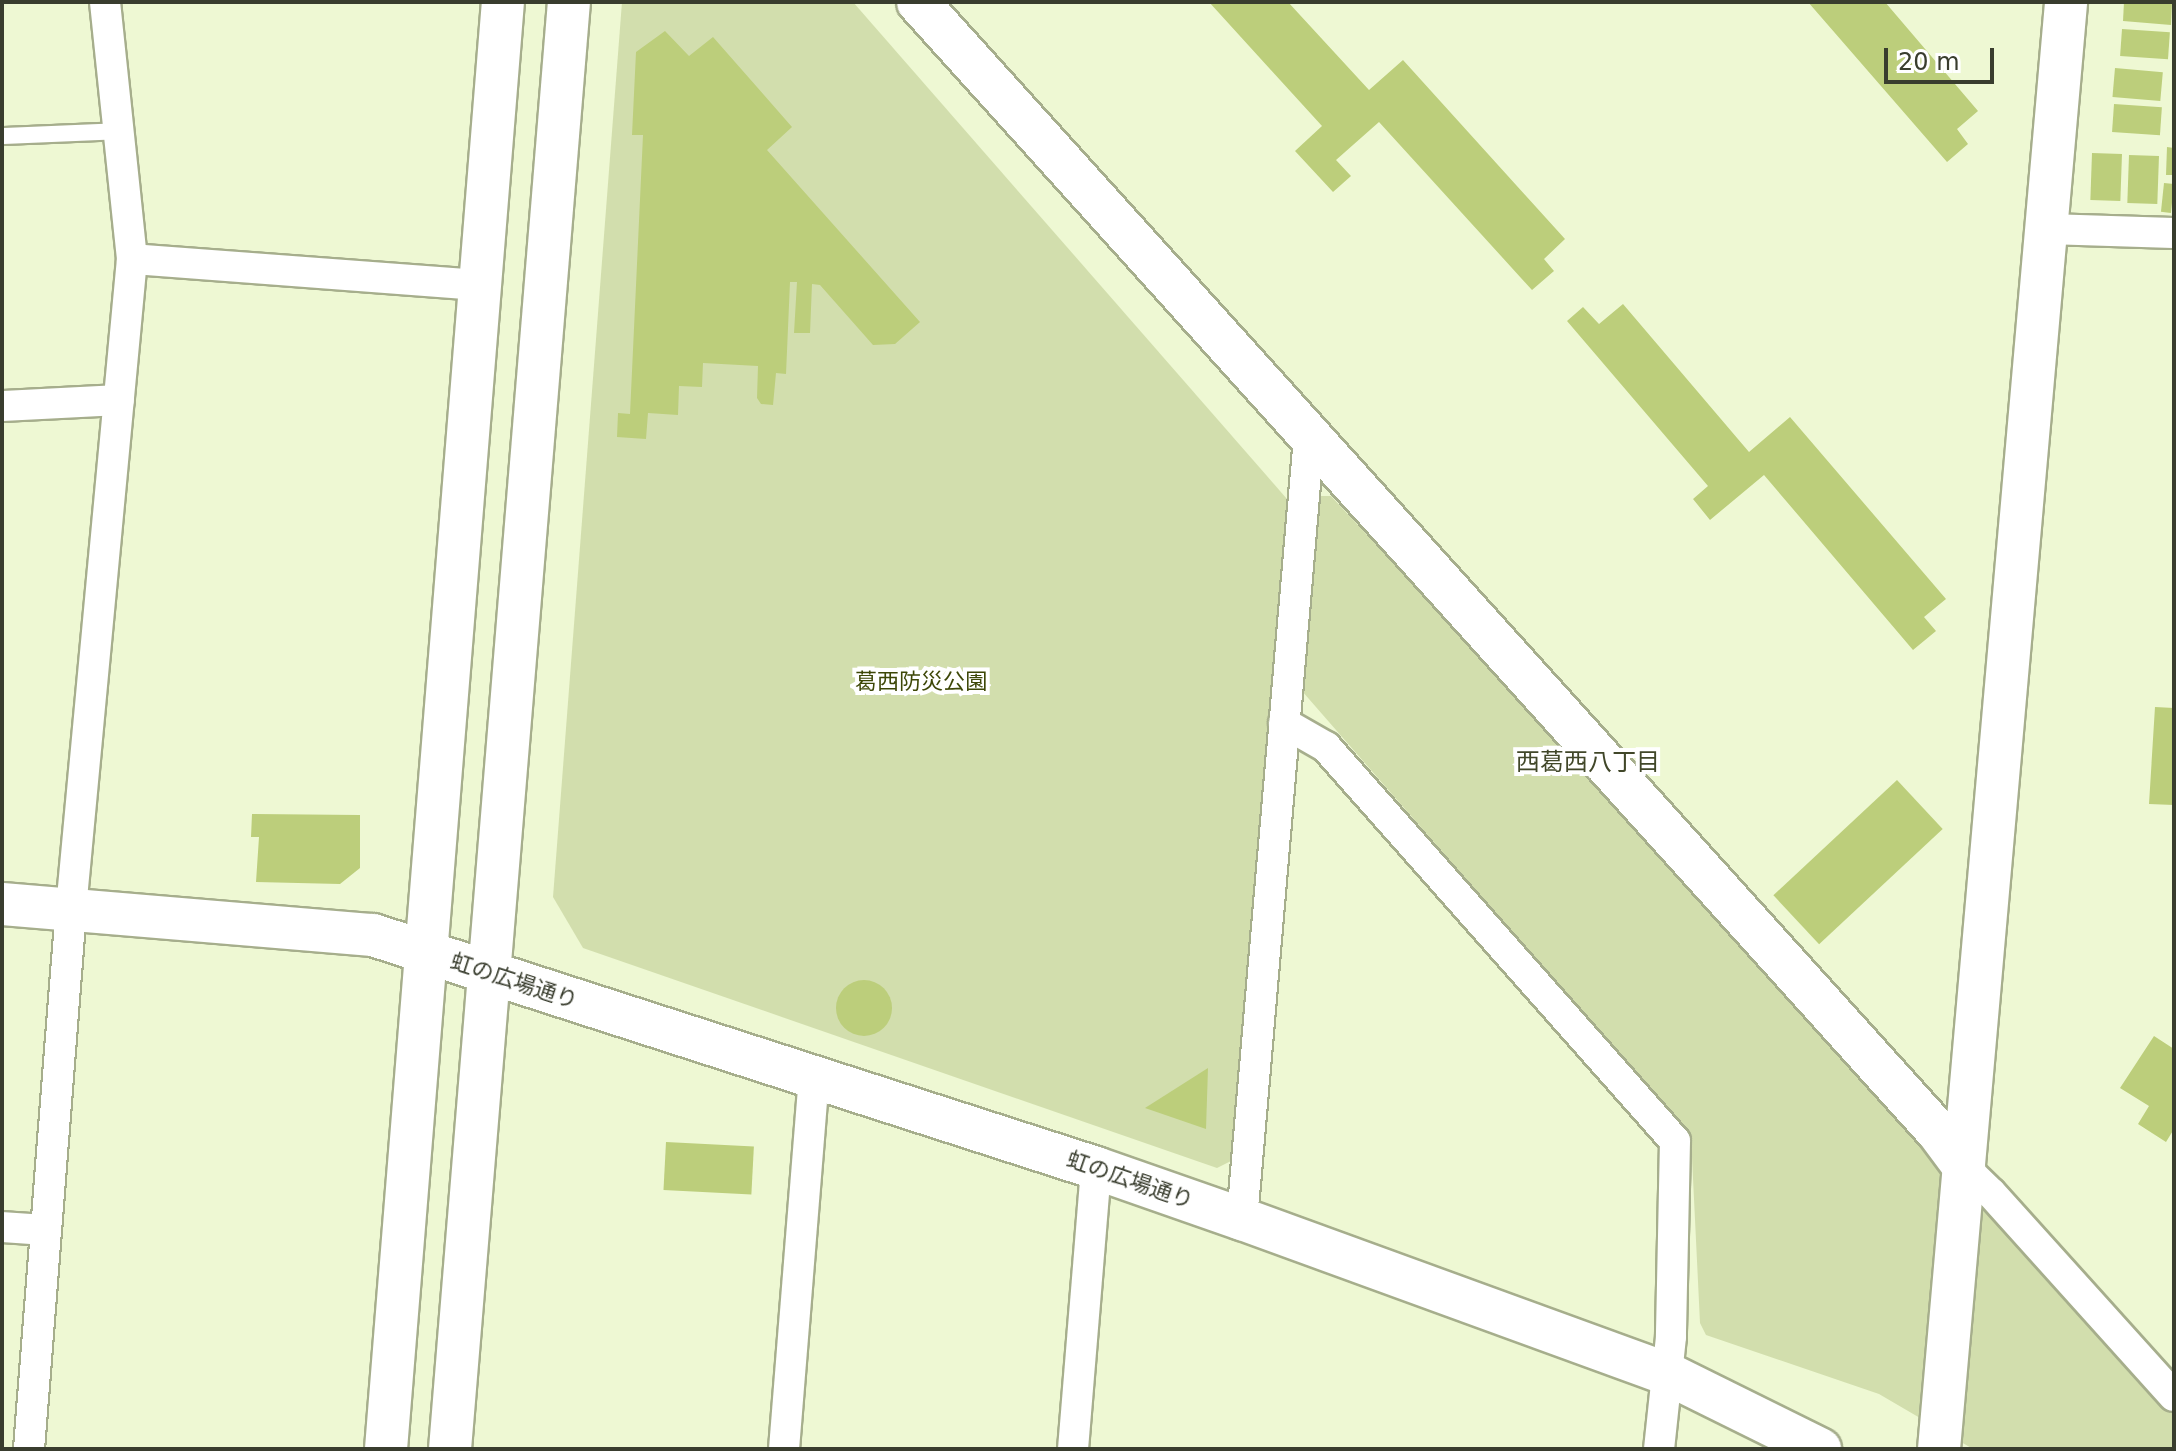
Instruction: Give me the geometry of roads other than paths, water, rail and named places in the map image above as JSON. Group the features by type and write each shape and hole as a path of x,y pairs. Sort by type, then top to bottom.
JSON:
{"street":[{"path":"29,1449 71,909 132,259 121,131 105,2"},
{"path":"386,1449 477,285 503,2"},
{"path":"450,1449 569,2"},
{"path":"918,2 1938,1132 1964,1167 2174,1396"},
{"path":"1939,1449 2066,2"},
{"path":"2047,229 2174,233"},
{"path":"132,259 477,285"},
{"path":"2,406 119,400"},
{"path":"1242,1219 1309,437"},
{"path":"1284,723 1326,747 1675,1141 1666,1373 1659,1449"},
{"name":"虹の広場通り","path":"2,904 373,935 489,975 1096,1168 1242,1219 1666,1373 1820,1449"},
{"path":"784,1449 814,1077"},
{"path":"1073,1449 1096,1168"},
{"path":"2,1227 45,1230"}],"lane":[{"path":"2,136 121,131"}],"district":[{"name":"西葛西八丁目","path":"1588,763"}],"park label":[{"name":"葛西防災公園","path":"921,682"}]}
